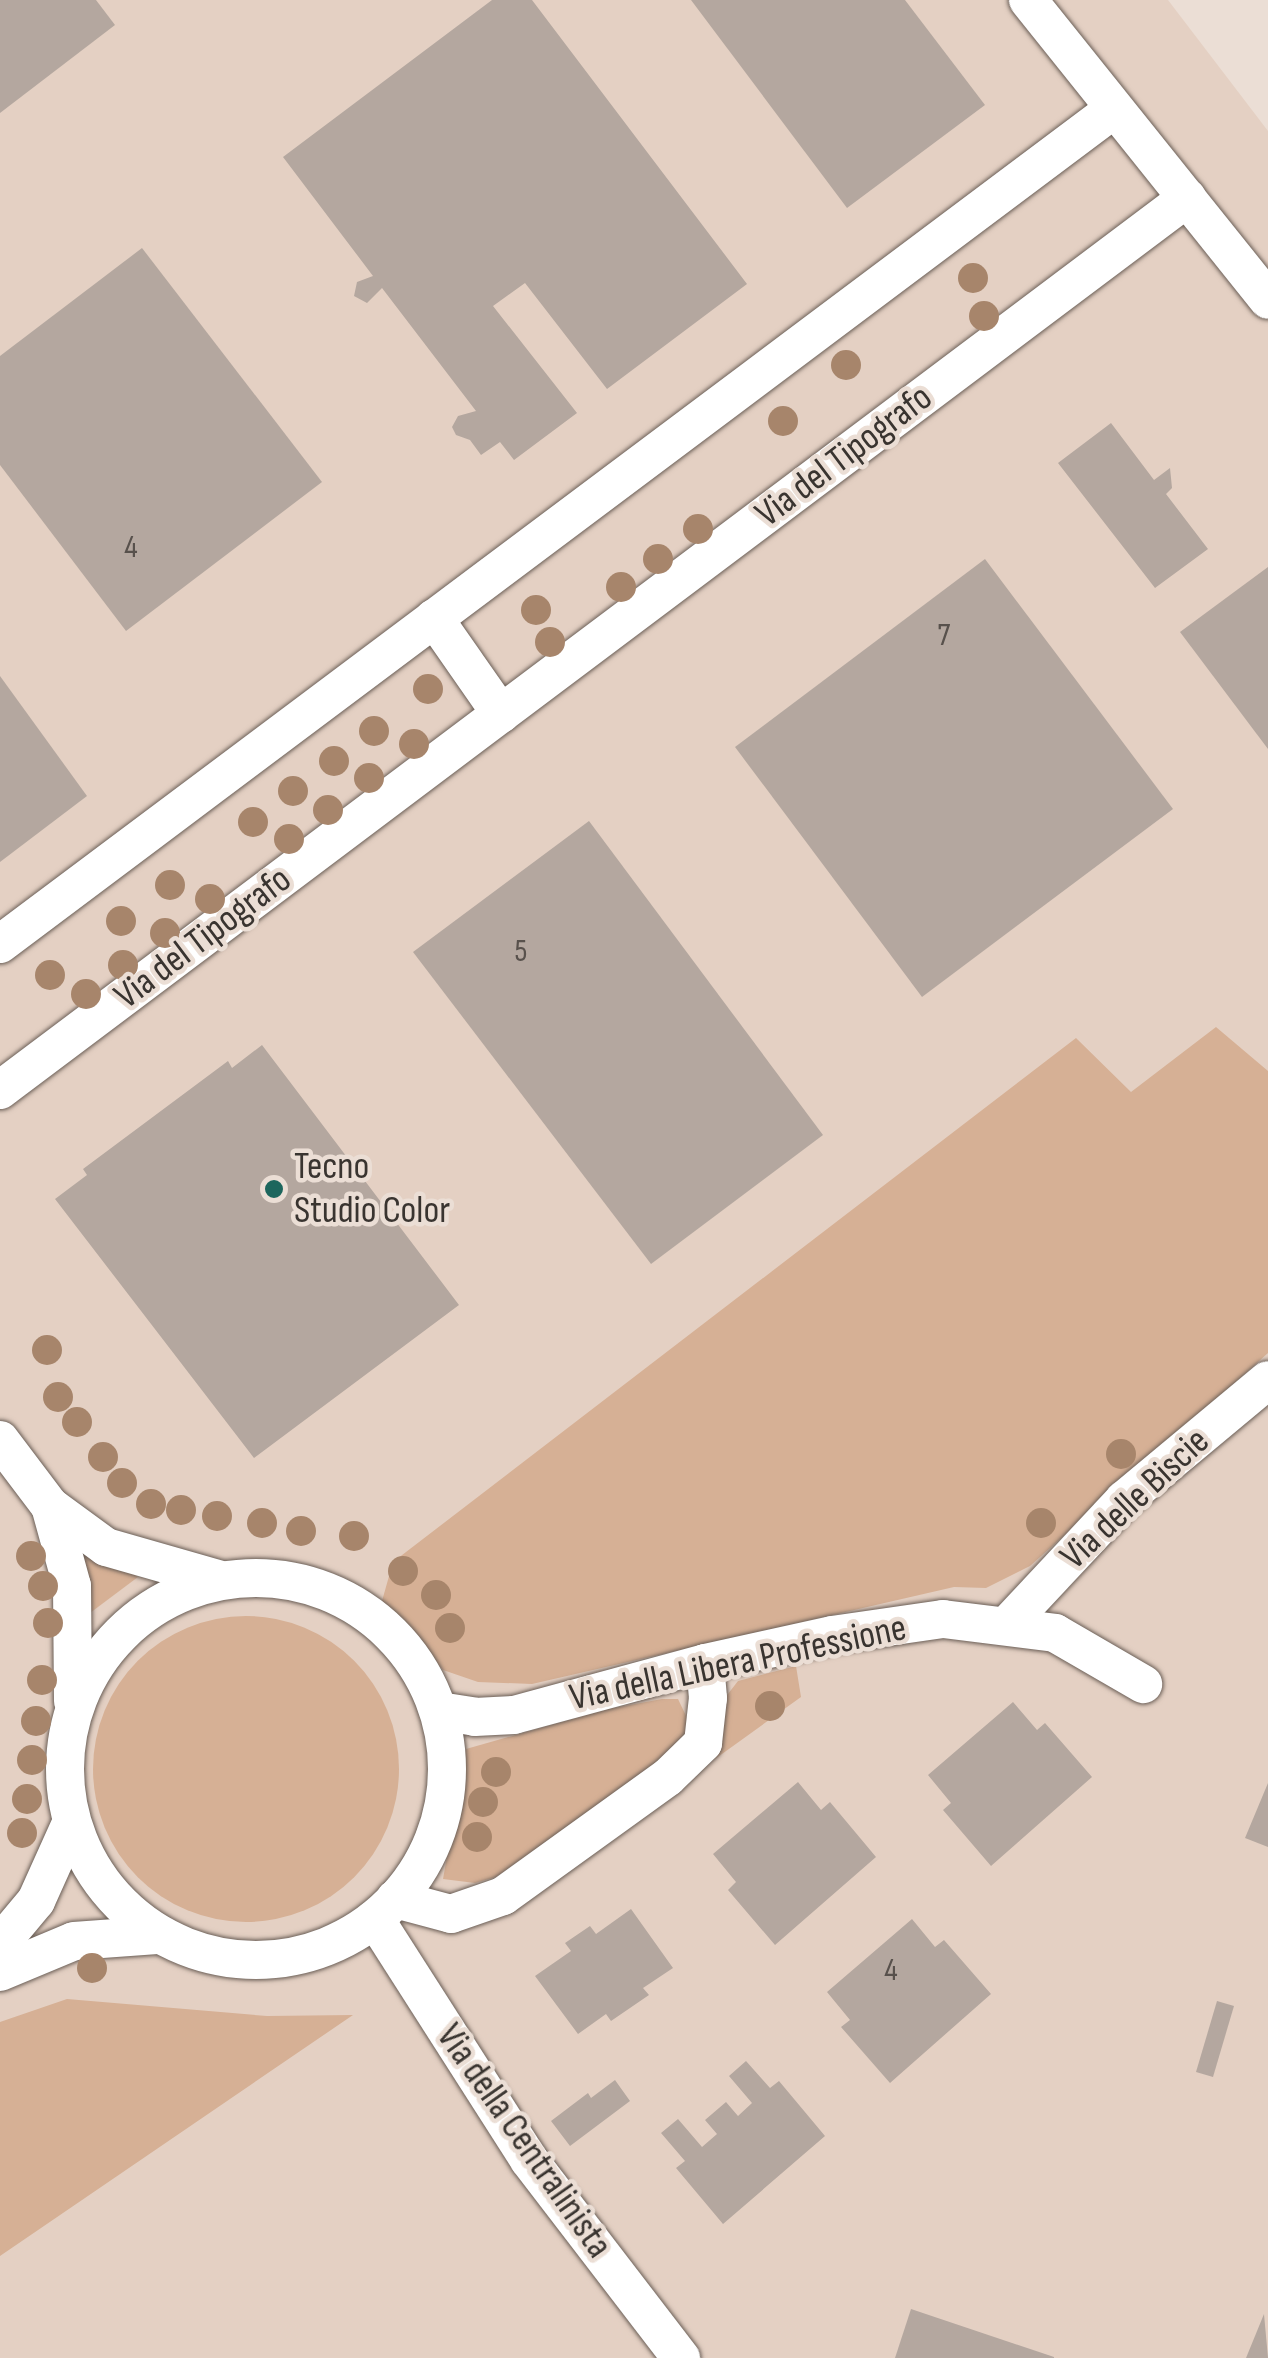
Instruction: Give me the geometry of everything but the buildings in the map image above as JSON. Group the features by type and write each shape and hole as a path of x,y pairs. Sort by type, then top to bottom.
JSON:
{"street":[{"path":"1028,0 1268,300"},
{"path":"0,944 1113,110"},
{"name":"Via del Tipografo","path":"0,1090 1187,198"},
{"path":"434,618 501,714"},
{"name":"Via delle Biscie","path":"1008,1624 1124,1500 1268,1380"},
{"path":"0,1440 50,1506 106,1547 221,1580"},
{"path":"50,1506 72,1586 73,1710 64,1767 71,1824 91,1868 110,1893 157,1934 200,1953 246,1961 292,1958 336,1944 385,1909 431,1846 445,1802 447,1756 439,1710 420,1668 391,1632 354,1603 312,1584 267,1577 221,1580 172,1596 129,1624 95,1664 73,1710"},
{"name":"Via della Libera Professione","path":"439,1710 475,1717 514,1714 832,1635 943,1619 1054,1632 1143,1684"},
{"path":"385,1909 451,1914 503,1896 668,1776 702,1743 708,1698 705,1664"},
{"path":"0,1944 36,1901 71,1824"},
{"name":"Via della Centralinista","path":"385,1909 529,2160 681,2358"},
{"path":"0,1972 74,1940 157,1934"}],"shaded area":[{"path":"0,0 1168,0 1268,131 1268,2358 0,2358"},
{"path":"1216,1027 1268,1071 1268,1353 1030,1566 986,1588 954,1587 532,1684 478,1682 443,1670 382,1601 393,1562 1076,1038 1131,1092"},
{"path":"79,1540 138,1577 90,1613"},
{"path":"246,1616 276,1619 305,1628 354,1661 387,1710 396,1739 396,1799 387,1828 354,1877 305,1910 276,1919 246,1922 216,1919 187,1910 138,1877 105,1828 96,1799 93,1769 96,1739 105,1710 138,1661 187,1628 216,1619"},
{"path":"796,1666 801,1697 715,1759 723,1731 721,1703 738,1681"},
{"path":"678,1699 688,1720 689,1741 496,1877 475,1883 443,1879 466,1749 608,1709"},
{"path":"67,1999 267,2016 353,2015 0,2256 0,2022"}],"place":[{"name":"Tecno Studio Color","path":"274,1189"}]}
